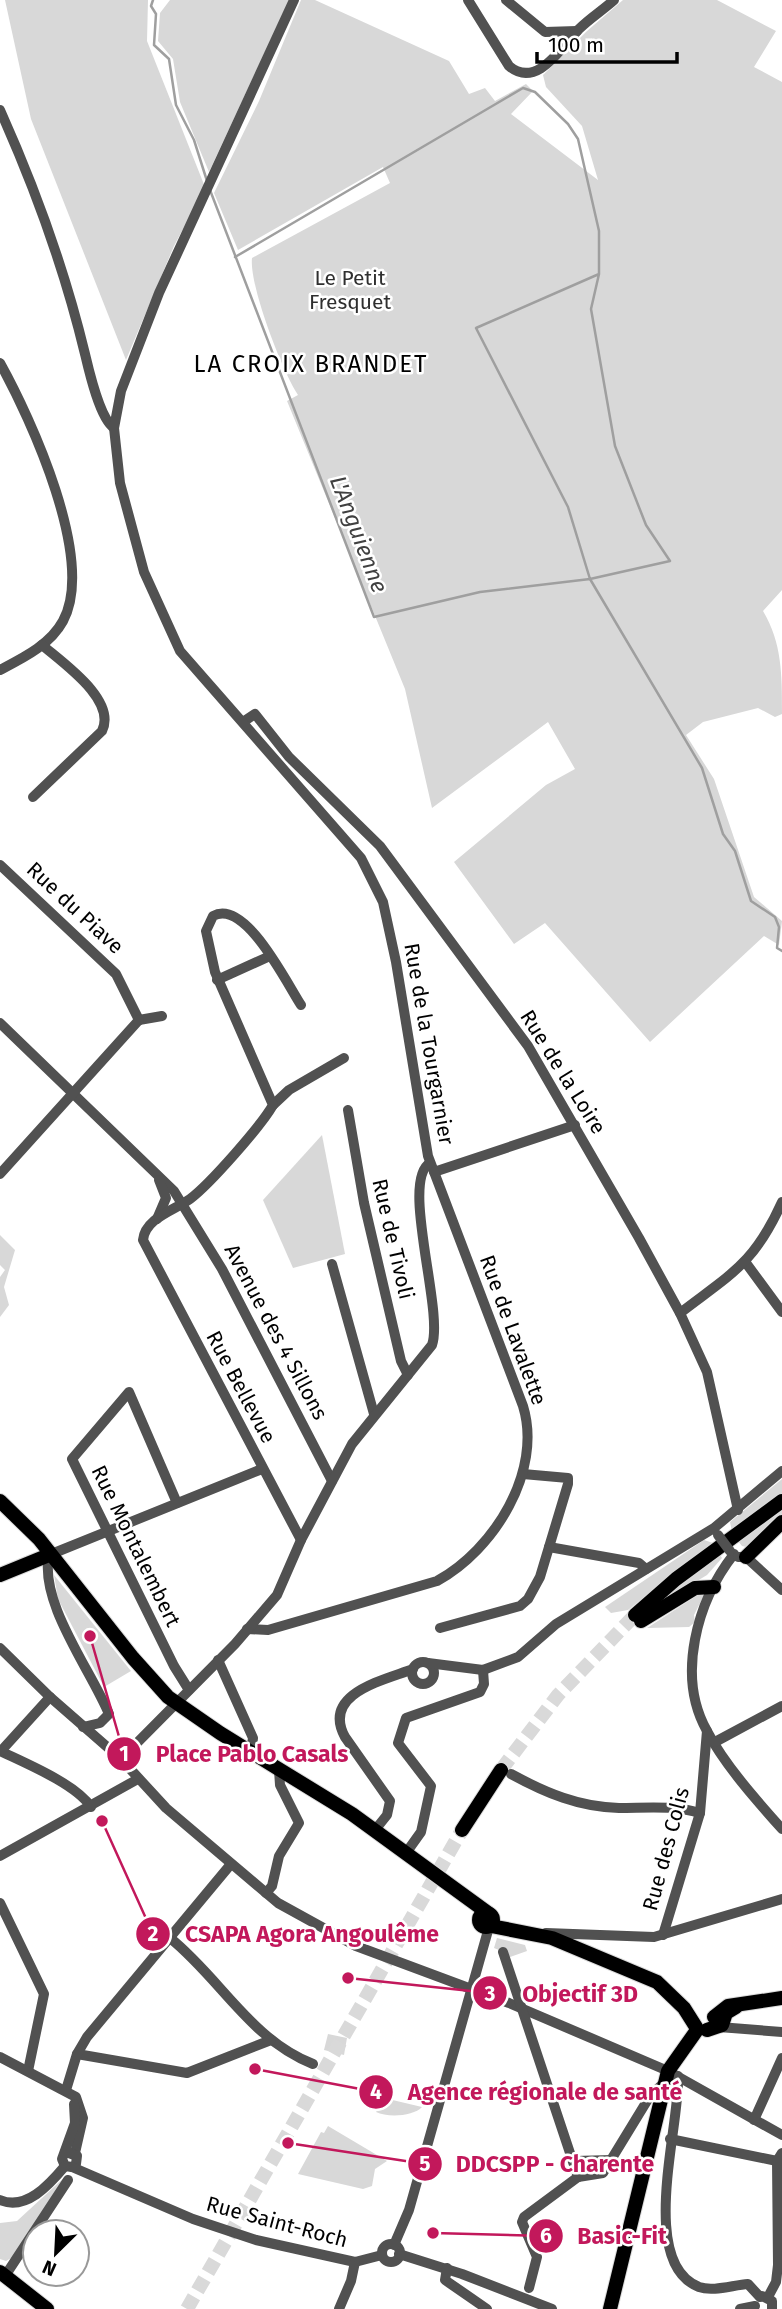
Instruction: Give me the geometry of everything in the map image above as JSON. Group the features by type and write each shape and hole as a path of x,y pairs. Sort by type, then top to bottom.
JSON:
{"main road":[{"path":"714,1587 695,1588 638,1618 676,1579 782,1501"},
{"path":"0,1502 39,1539 49,1555 153,1682 177,1703 375,1830 465,1896 486,1921 536,1934 657,1982 684,2008 710,2023"},
{"path":"737,1554 782,1522"},
{"path":"0,1576 49,1555"},
{"path":"462,1830 506,1772"},
{"path":"610,2309 671,2076 723,2008 782,1998"},
{"path":"2,2274 47,2309"}],"street":[{"path":"114,428 121,391 159,292 295,0"},
{"path":"468,0 501,55 517,72 525,73 546,66 577,31 614,0"},
{"path":"506,0 545,32 577,31"},
{"path":"0,110 68,283 88,365 106,421 114,428"},
{"path":"0,363 34,428 62,512 70,601 61,624 42,645 0,670"},
{"name":"Rue de la Tourgarnier","path":"114,428 127,518 161,614 180,651 361,858 383,902 393,944 432,1168 423,1171 420,1213 435,1333 429,1351 374,1414 352,1444 300,1540 277,1595 235,1644 121,1759"},
{"path":"33,797 102,731 106,723 106,715 84,681 42,645"},
{"path":"243,722 259,718"},
{"path":"251,732 259,718"},
{"name":"Rue de la Loire","path":"259,718 289,758 380,846 528,1046 680,1313 707,1372 737,1505"},
{"name":"Rue du Piave","path":"0,865 116,974 139,1020"},
{"path":"273,1105 217,979 206,931 208,921 220,912 233,913 252,929 301,1005"},
{"path":"217,979 270,956"},
{"path":"0,1174 139,1020 162,1016"},
{"name":"Avenue des 4 Sillons","path":"0,1023 151,1168 183,1204 332,1481"},
{"path":"158,1219 183,1204 227,1160 289,1090 344,1058"},
{"name":"Rue de Tivoli","path":"348,1110 364,1203 401,1361 408,1375"},
{"path":"432,1168 575,1125"},
{"path":"151,1168 166,1194 158,1219"},
{"name":"Rue de Lavalette","path":"247,1629 268,1630 437,1581 467,1562 485,1539 523,1474 528,1450 526,1416 432,1168"},
{"path":"680,1313 746,1263 764,1240 782,1202"},
{"name":"Rue Bellevue","path":"158,1219 144,1234 148,1251 300,1540"},
{"path":"746,1263 782,1312"},
{"path":"332,1264 374,1414"},
{"name":"Rue Montalembert","path":"177,1503 129,1392 72,1459 188,1690"},
{"path":"83,1727 100,1723 109,1714 53,1598 46,1574 49,1555 262,1469"},
{"path":"375,1830 387,1815 390,1801 345,1737 339,1721 343,1707 354,1692 413,1669 420,1663 483,1670 518,1657 556,1624 717,1529 737,1505 782,1471"},
{"path":"440,1628 520,1606 537,1587 568,1478 523,1474"},
{"path":"717,1529 737,1554 782,1590"},
{"path":"549,1546 639,1563 646,1569"},
{"path":"737,1554 714,1587 696,1632 692,1655 695,1695 706,1731 782,1829"},
{"path":"235,1644 268,1630"},
{"path":"0,1648 50,1697 121,1759 166,1808 278,1903 356,1946 524,2009 671,2076 782,2135"},
{"path":"218,1661 253,1738 251,1752"},
{"path":"428,1663 434,1675"},
{"path":"385,1680 426,1683 434,1675 456,1668"},
{"path":"413,1669 415,1681"},
{"path":"406,1853 421,1832 431,1786 398,1743 407,1718 480,1692 484,1684 483,1670"},
{"path":"50,1697 1,1751 84,1798 91,1807"},
{"path":"715,1742 782,1706"},
{"name":"Rue des Colis","path":"663,1935 700,1814 706,1731"},
{"path":"266,1893 272,1886 277,1860 299,1823 280,1785 279,1770"},
{"path":"506,1772 545,1792 583,1804 677,1809 700,1814"},
{"path":"0,1856 138,1779"},
{"path":"0,2200 9,2204 25,2202 71,2160 75,2117 67,2091 77,2054 87,2037 231,1864"},
{"path":"536,1934 647,1938 782,1899"},
{"path":"0,1903 44,1994 29,2071"},
{"path":"486,1921 484,1947 410,2210 396,2249 552,2309"},
{"path":"170,1938 271,2040 313,2064"},
{"path":"503,1952 578,2177"},
{"path":"710,2023 782,2032"},
{"path":"77,2054 187,2073 271,2040"},
{"path":"0,2057 67,2091"},
{"path":"754,2120 782,2058"},
{"path":"671,2076 679,2100 670,2139 667,2234 684,2276 693,2284 706,2288 748,2284 763,2303"},
{"path":"529,2288 537,2257 523,2222 524,2217 578,2177 598,2176 612,2160 650,2096 671,2076"},
{"path":"670,2139 741,2154 780,2157 778,2265 776,2282 763,2303"},
{"name":"Rue Saint-Roch","path":"71,2160 87,2172 201,2222 256,2241 355,2262 382,2255 384,2247 396,2249"},
{"path":"574,2161 612,2160"},
{"path":"2,2274 68,2180"},
{"path":"339,2309 347,2295 355,2262"},
{"path":"447,2269 445,2280 487,2309"},
{"path":"740,2309 782,2294"}],"green space":[{"path":"5,0 148,0 147,41 205,187 174,246 126,360 31,119"},
{"path":"170,0 289,0 209,172 180,102 173,59 158,41 160,13"},
{"name":"Le Petit Fresquet","path":"301,0 315,0 449,61 469,94 485,88 495,101 526,84 533,91 511,114 598,180 582,126 546,87 543,75 623,0 717,0 776,31 754,67 782,82 782,590 763,611 777,647 781,672 782,714 775,717 758,708 703,722 686,735 714,779 754,897 782,921 779,945 764,936 650,1042 545,923 514,944 454,862 546,785 575,769 548,722 432,808 405,689 287,401 298,395 268,328 252,271 252,258 390,183 383,167 238,250 214,193 259,101"},
{"path":"322,1135 345,1254 293,1268 263,1200"},
{"path":"0,1235 15,1250 4,1287 9,1305 0,1317 0,1277 5,1270 0,1265"},
{"path":"782,1479 782,1493 732,1532 730,1522"},
{"path":"782,1508 782,1517 750,1548 742,1546 738,1541"},
{"path":"704,1540 713,1543 628,1610 611,1613 605,1607"},
{"path":"719,1553 722,1558 707,1575 654,1607"},
{"path":"54,1575 131,1671 104,1687 58,1599"},
{"path":"701,1593 704,1595 694,1615 695,1622 689,1627 647,1628"},
{"path":"497,1938 525,1945 527,1951 507,1958 504,1952 494,1948"},
{"path":"328,2034 347,2038 344,2055 324,2050"},
{"path":"384,2098 422,2107 400,2115 376,2112"},
{"path":"328,2126 387,2161 375,2169 372,2186 363,2189 298,2174 321,2132 324,2133"},
{"path":"67,2175 39,2218 21,2218 21,2245 13,2257 6,2261 0,2259 0,2223 17,2221"}],"waterway":[{"name":"L'Anguienne","path":"153,0 151,6 156,14 154,45 169,59 176,105 194,140 207,181"},
{"name":"L'Anguienne","path":"235,257 523,88 535,92 568,124 578,139 599,231 599,274 591,309 615,446 646,525 670,561 590,579 568,507 476,328 599,274"},
{"name":"L'Anguienne","path":"210,190 374,617 480,592 590,579 702,768 723,834 735,851 751,901 775,917 779,927 777,948 782,951"}],"tunnel":[{"path":"501,1770 558,1695 635,1615"},
{"path":"187,2309 462,1830"}],"place":[{"name":"Place Pablo Casals","path":"90,1636"},
{"name":"CSAPA Agora Angoulême","path":"102,1821"},
{"name":"Objectif 3D","path":"348,1978"},
{"name":"Agence régionale de santé","path":"255,2069"},
{"name":"DDCSPP - Charente","path":"288,2143"},
{"name":"Basic-Fit","path":"433,2233"}],"district":[{"name":"LA CROIX BRANDET","path":"311,364"}]}
